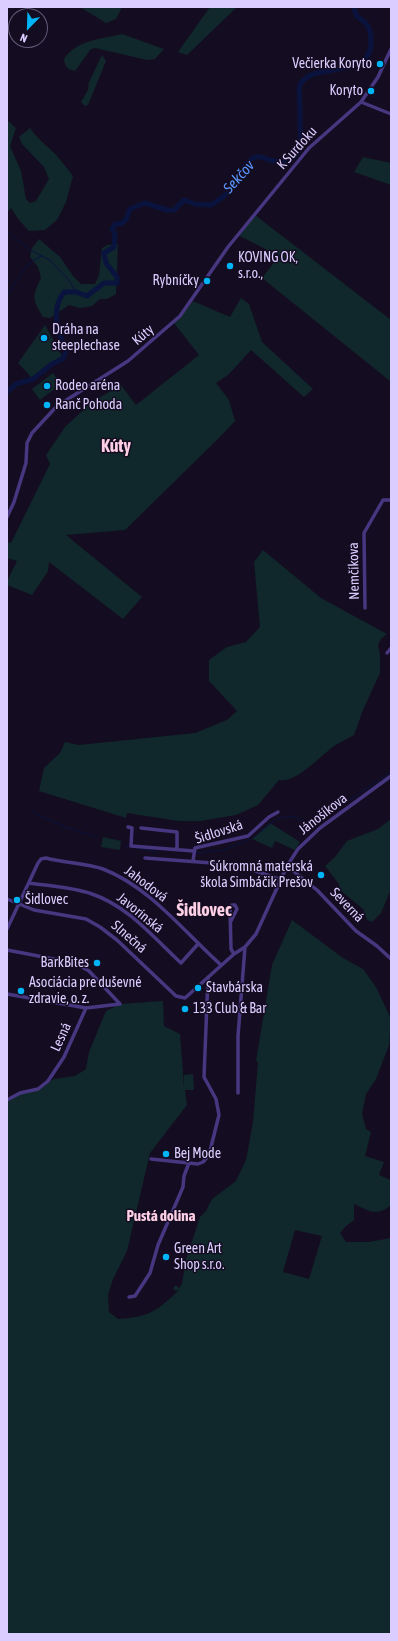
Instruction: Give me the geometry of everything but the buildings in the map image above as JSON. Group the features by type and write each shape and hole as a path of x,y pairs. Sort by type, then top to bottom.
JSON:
{"street":[{"name":"K Surdoku","path":"254,214 309,148 361,102 378,77 391,49"},
{"path":"361,102 372,108 391,114"},
{"name":"Kúty","path":"7,518 25,466 27,443 32,433 57,406 128,361 173,323 197,293 228,247 254,214"},
{"name":"Nemčíkova","path":"365,608 364,533 382,500 391,500"},
{"path":"387,653 391,648"},
{"name":"Jánošíkova","path":"281,880 287,866 298,848 305,841 391,776"},
{"name":"Šidlovská","path":"193,861 195,848 248,836 269,817 278,812"},
{"path":"128,827 132,828 131,846 194,850"},
{"path":"141,828 177,832 177,850"},
{"name":"Jahodová","path":"29,883 41,859 46,858 101,869 113,874 141,891 221,965"},
{"name":"Šidlovská","path":"145,858 239,865 281,880"},
{"name":"Severná","path":"287,866 316,890 356,931 377,946 391,959"},
{"path":"151,1159 198,1164 207,1159 219,1114 216,1099 204,1077 208,977 234,954 245,947 256,934 281,880"},
{"path":"7,929 29,883"},
{"name":"Javorinská","path":"29,883 78,890 106,900 132,917 181,964 198,944"},
{"name":"Slnečná","path":"7,899 18,905 34,910 86,919 100,927 117,940 179,998 185,998 208,977"},
{"path":"231,921 231,949 234,954"},
{"path":"238,1093 238,1036 245,947"},
{"path":"7,950 74,963 89,971 120,1004 86,1008"},
{"path":"203,982 208,994"},
{"name":"Lesná","path":"7,994 86,1008 64,1057 48,1081 38,1089 20,1092 7,1100"},
{"path":"129,1298 135,1296 150,1273 158,1245 183,1188 184,1176 189,1163"}],"green space":[{"path":"80,7 122,7 116,19 106,23"},
{"path":"210,7 237,7 187,55 178,52"},
{"path":"122,34 164,49 155,59 147,60 95,48 91,49 75,71 66,66 64,59 75,48 82,44"},
{"path":"102,55 106,61 88,105 85,106 81,102 88,90 89,82"},
{"path":"7,120 16,128 10,146 21,171 26,199 30,203 36,201 49,179 44,167 22,144 19,137 30,128 36,136 57,156 73,176 66,202 57,220 45,230 29,231 11,208 7,212"},
{"path":"363,157 391,163 391,185 354,172"},
{"path":"255,215 391,320 390,381 262,278 276,260 277,255 238,235"},
{"path":"39,239 60,257 73,276 81,284 95,284 99,275 102,248 108,245 118,244 116,294 107,299 100,299 92,306 80,308 69,305 50,318 43,317 34,298 41,278 38,267 30,257 32,248"},
{"path":"241,298 249,304 262,342 313,389 304,397 251,350 228,375 216,383 229,400 235,421 220,437 125,530 66,535 142,597 123,619 49,562 48,571 32,595 7,585 7,581 17,561 7,558 7,542 11,543 50,464 46,455 65,427 92,402 121,385 136,405 199,355 174,323 193,301 230,317"},
{"name":"Dráha na steeplechase","path":"45,325 62,356 47,365 32,378 18,363"},
{"name":"Rodeo aréna","path":"53,373 61,384 40,400 32,389"},
{"path":"263,550 321,598 387,634 381,639 378,645 380,655 380,673 363,710 354,735 334,746 301,773 286,780 279,780 258,805 236,815 201,821 179,821 127,813 126,818 39,791 44,768 60,753 65,742 79,745 195,733 227,720 237,711 209,681 209,660 227,647 246,642 260,627 254,562"},
{"path":"391,819 391,889 381,913 372,922 367,920 363,909 340,890 339,884 325,866 335,857 347,841 378,829"},
{"path":"270,823 300,842 295,850 275,841 272,848 252,839"},
{"path":"103,837 121,841 120,850 101,847"},
{"path":"292,920 343,958 363,969 376,987 391,1019 389,1045 376,1079 366,1094 362,1114 366,1129 371,1132 365,1156 384,1162 379,1175 391,1180 391,1205 381,1211 373,1212 354,1204 354,1220 340,1233 346,1242 369,1242 391,1238 391,1634 7,1634 7,1101 20,1093 38,1090 46,1083 54,1079 75,1076 86,1069 89,1052 106,1011 120,1004 163,1001 164,1026 180,1034 184,1087 184,1075 193,1074 194,1090 185,1090 187,1105 150,1153 127,1251 113,1279 108,1295 109,1312 118,1319 136,1317 150,1313 163,1305 179,1289 176,1291 173,1288 176,1285 179,1288 182,1284 186,1259 200,1217 206,1211 212,1199 236,1181 246,1160 253,1122 258,1062 256,1061 272,965","holes":["295,1230 322,1236 309,1279 283,1272"]}],"waterway":[{"name":"Sekčov","path":"7,392 16,384 33,379 52,364 63,359 66,350 58,328 57,313 60,299 64,292 76,292 87,296 104,283 117,283 117,277 106,263 104,253 114,247 115,234 112,229 115,224 124,222 130,209 145,203 167,210 174,210 184,200 195,204 211,205 233,189 246,164 253,158 261,157 274,161 284,161 296,156 299,151 301,138 299,88 304,79 313,74 350,67 360,62 368,55 371,43 370,31 366,24 356,15 354,7"},
{"path":"7,231 27,248 51,261 68,279 76,292"},
{"path":"7,295 28,264 41,256"},
{"path":"316,823 391,772"},
{"path":"34,813 63,826 97,837"},
{"path":"253,838 276,819 293,816 313,825"},
{"path":"196,853 224,850 250,839"},
{"path":"125,846 157,852"}],"place":[{"name":"Večierka Koryto","path":"380,64"},
{"name":"Koryto","path":"371,91"},
{"name":"KOVING OK, s.r.o.,","path":"230,266"},
{"name":"Rybníčky","path":"207,281"},
{"name":"Dráha na steeplechase","path":"44,338"},
{"name":"Rodeo aréna","path":"47,386"},
{"name":"Ranč Pohoda","path":"47,405"},
{"name":"Súkromná materská škola Simbáčik Prešov","path":"321,875"},
{"name":"Šidlovec","path":"17,900"},
{"name":"BarkBites","path":"97,963"},
{"name":"Stavbárska","path":"198,988"},
{"name":"Asociácia pre duševné zdravie, o. z.","path":"21,991"},
{"name":"133 Club & Bar","path":"185,1009"},
{"name":"Bej Mode","path":"166,1154"},
{"name":"Green Art Shop s.r.o.","path":"166,1257"}],"district":[{"name":"Kúty","path":"116,446"},
{"name":"Šidlovec","path":"204,910"},
{"name":"Pustá dolina","path":"161,1216"}]}
